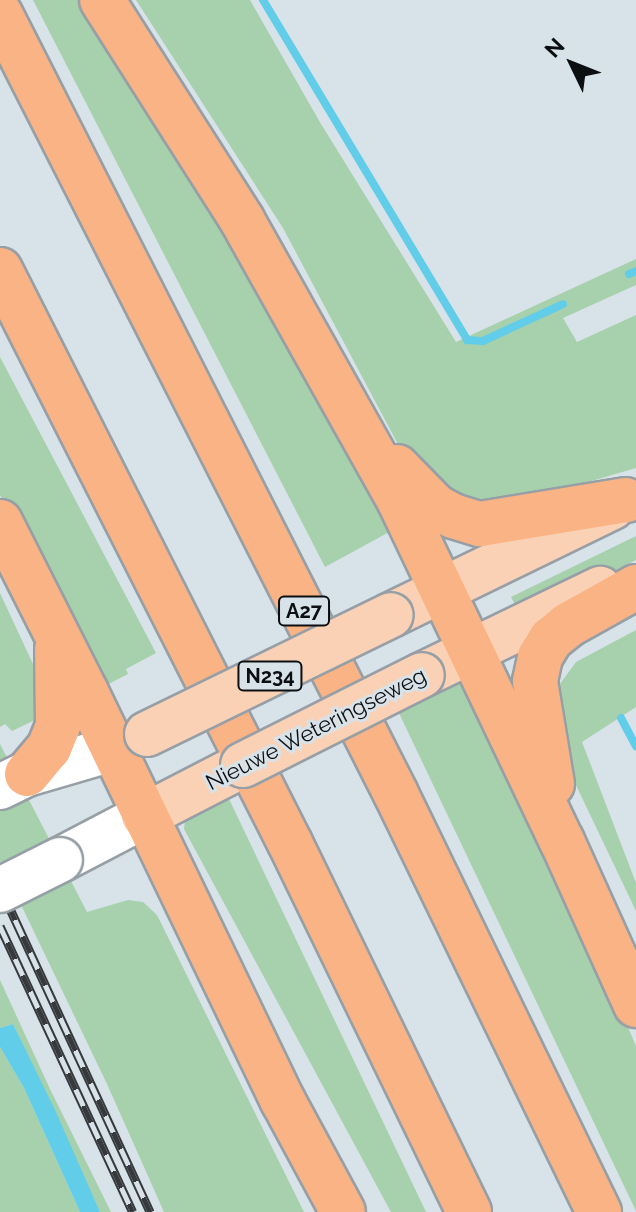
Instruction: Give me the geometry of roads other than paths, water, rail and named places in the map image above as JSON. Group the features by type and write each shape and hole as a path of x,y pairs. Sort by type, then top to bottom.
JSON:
{"highway":[{"path":"102,0 242,220 370,446 562,841 636,1005"},
{"name":"A27","path":"0,14 382,766 599,1212"},
{"path":"0,270 290,843 469,1212"},
{"path":"370,446 409,476 436,507 469,522 499,523 631,498"},
{"path":"0,522 56,635 129,741 162,807 283,1101 343,1212"},
{"path":"562,841 535,681 540,657 551,639 568,625 636,587"},
{"path":"13,781 49,748 60,715 56,635"}],"main road":[{"name":"N234","path":"13,781 129,741 631,498"},
{"name":"Nieuwe Weteringseweg","path":"0,890 469,651 636,575"}],"water":[{"path":"13,1024 100,1212 80,1212 24,1088 0,1047 0,1028"}],"waterway":[{"path":"263,0 467,340 483,341 563,304"},
{"path":"629,274 636,271"},
{"path":"621,718 636,746"}],"railway":[{"path":"0,887 150,1212"},
{"path":"0,926 133,1212"}]}
